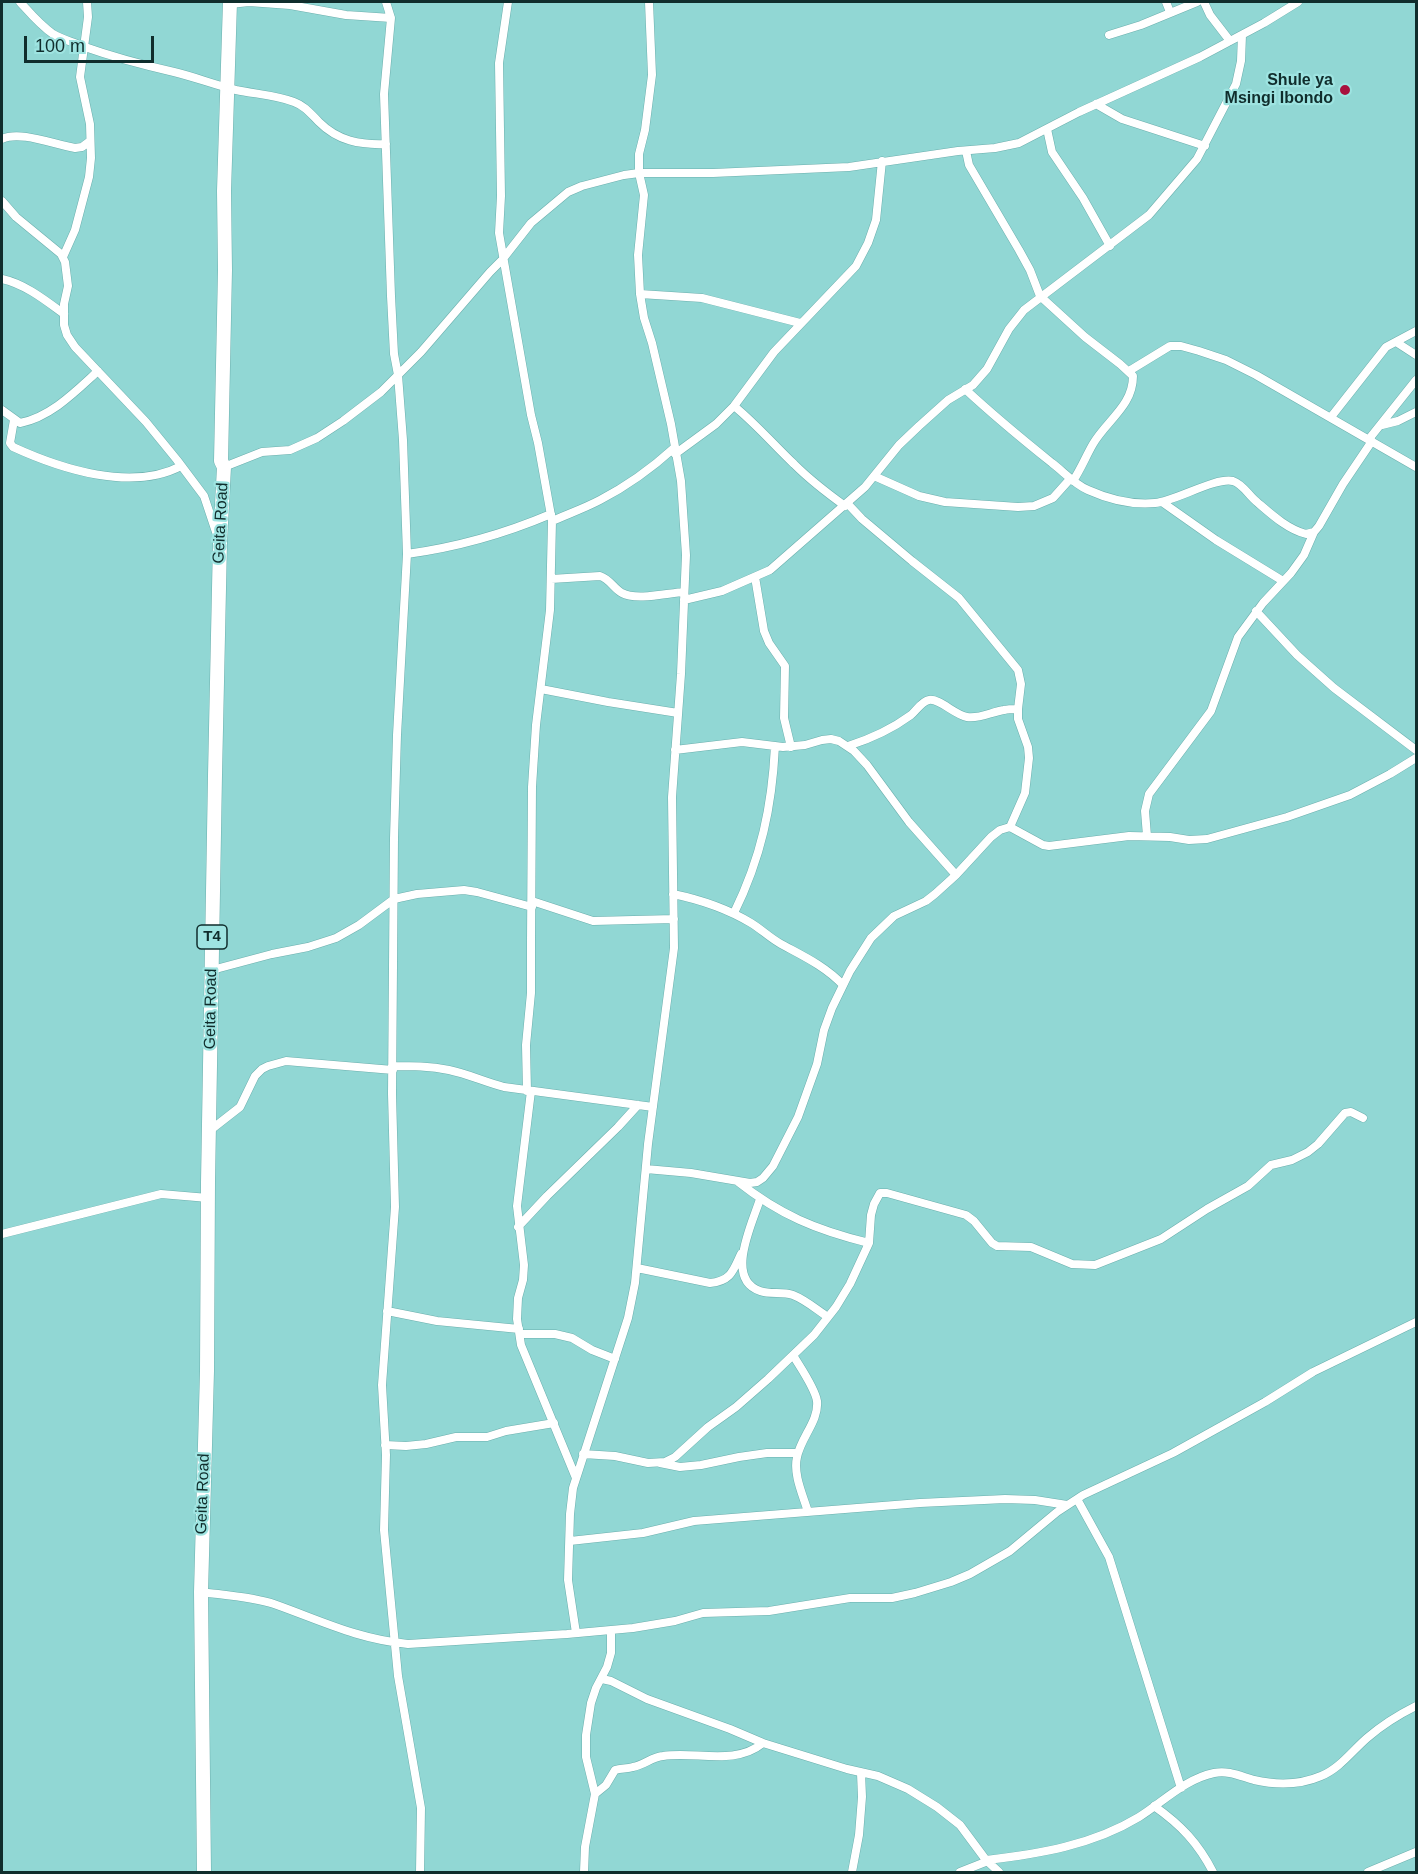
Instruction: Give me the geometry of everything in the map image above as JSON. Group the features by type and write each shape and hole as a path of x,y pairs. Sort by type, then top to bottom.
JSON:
{"highway":[{"name":"Geita Road","path":"204,1872 201,1592 207,1371 208,1132 220,542 224,467 221,461 225,270 224,192 230,3"}],"street":[{"path":"20,2 54,35 142,65 227,88 295,102 303,106 327,130 354,143 386,144"},
{"path":"63,257 75,231 89,177 90,124 80,77 85,47 87,2"},
{"path":"386,2 391,18 384,94 394,354 403,440 407,554 398,735 394,899 395,1207 382,1385 385,1445 384,1530 403,1707 421,1808 420,1872"},
{"path":"508,2 499,63 501,196 499,233 502,260 552,518 550,610 536,725 532,787 531,993 526,1045 529,1091 517,1206 524,1264 517,1319 521,1345 576,1478"},
{"path":"576,1633 568,1580 570,1514 576,1478 628,1318 636,1283 653,1107 674,948 672,797 686,555 681,481 671,424 640,294 638,255 644,195 639,173 639,154 645,130 652,75 649,2"},
{"path":"1166,2 1170,12"},
{"path":"1109,35 1141,25 1197,2"},
{"path":"1204,2 1210,15 1230,41"},
{"path":"224,467 262,452 290,450 317,438 381,392 421,352 531,224 568,192 582,186 639,173 712,173 849,167 1019,143 1096,104 1200,57 1298,2"},
{"path":"230,3 290,4 346,15 391,18"},
{"path":"551,579 600,576 607,578 619,592 634,597 684,596 722,591 770,570 812,531 846,504 874,476 906,438 948,400 973,385 987,369 1024,310 1149,215 1197,159 1205,146 1236,84 1241,61 1242,35"},
{"path":"1096,104 1122,119 1205,146"},
{"path":"1047,129 1052,152 1083,198 1110,246"},
{"path":"3,137 21,136 75,148 82,147 90,141"},
{"path":"874,476 911,493 945,502 1034,506 1053,498 1072,480 1101,432 1126,404 1133,385 1133,376 1129,371 1084,337 1040,296 1030,270 969,165 966,151"},
{"path":"407,554 440,549 501,534 600,500 716,424 734,406 774,352 856,266 868,243 876,220 882,161"},
{"path":"2,201 16,217 63,257 67,278 64,314 67,335 146,422 204,496 220,542"},
{"path":"2,279 35,293 64,314"},
{"path":"640,294 702,298 800,324"},
{"path":"1331,417 1386,347 1416,331"},
{"path":"1396,342 1416,355"},
{"path":"1129,371 1170,346 1181,346 1226,360 1331,417 1416,467"},
{"path":"2,410 20,423 39,417 61,403 98,371"},
{"path":"1147,836 1145,811 1149,794 1211,711 1238,637 1256,611 1291,573 1304,555 1314,532 1370,440 1416,380"},
{"path":"965,389 1000,421 1087,490 1138,504 1173,500 1222,481 1232,481 1240,485 1257,502 1289,527 1306,534 1314,532"},
{"path":"646,1169 750,1183 763,1178 773,1166 798,1117 817,1064 824,1030 843,985 859,955 880,928 894,916 926,901 956,875 990,837 1010,826 1025,793 1029,758 1028,747 1018,719 1021,684 1018,670 972,612 944,585 912,561 846,504 818,486 754,422 734,406"},
{"path":"1380,425 1416,412"},
{"path":"14,420 10,443 14,447 56,464 93,474 128,477 160,475 181,466"},
{"path":"1162,502 1216,540 1283,581"},
{"path":"755,577 764,631 769,643 785,666 784,718 791,747"},
{"path":"1256,611 1297,655 1334,688 1416,750"},
{"path":"541,689 678,713"},
{"path":"848,746 890,729 929,700 966,717 1018,709"},
{"path":"675,750 742,742 791,747 831,739 848,746 867,765 909,822 956,875"},
{"path":"734,913 757,858 769,813 775,746"},
{"path":"1010,826 1043,845 1049,846 1129,836 1207,839 1287,817 1350,795 1416,758"},
{"path":"212,970 336,938 359,925 394,899 417,894 464,890 532,904 593,921 674,919"},
{"path":"674,894 717,905 734,913 780,944 814,962 843,985"},
{"path":"208,1132 240,1107 255,1076 262,1069 286,1061 393,1068 431,1067 452,1071 483,1082 529,1091 653,1107"},
{"path":"518,1227 638,1105"},
{"path":"583,1455 615,1456 648,1463 665,1462 675,1457 708,1427 736,1407 814,1335 828,1317 850,1284 869,1243 873,1204 880,1193 966,1215 992,1243 997,1245 1030,1247 1072,1264 1095,1265 1161,1239 1240,1191 1271,1165 1292,1160 1308,1152 1345,1113 1351,1112 1363,1118"},
{"path":"736,1180 760,1199 786,1215 817,1228 869,1243"},
{"path":"2,1234 161,1194 207,1198"},
{"path":"637,1268 704,1282 720,1282 733,1271 743,1250 760,1199"},
{"path":"743,1250 743,1268 752,1287 760,1291 794,1296 828,1317"},
{"path":"387,1311 437,1321 519,1332 555,1334 572,1338 592,1350 615,1359"},
{"path":"201,1592 272,1603 359,1636 408,1644 611,1630 675,1621 704,1613 769,1611 850,1598 892,1598 915,1593 951,1582 984,1566 1010,1551 1077,1499 1173,1453 1313,1372 1416,1322"},
{"path":"793,1355 817,1398 817,1414 796,1460 798,1480 808,1512"},
{"path":"385,1445 406,1446 456,1437 487,1437 506,1431 554,1423"},
{"path":"655,1462 680,1467 767,1453 798,1453"},
{"path":"1077,1499 1109,1557 1181,1788"},
{"path":"570,1541 643,1533 694,1521 971,1500 1035,1500 1068,1505"},
{"path":"584,1872 585,1847 595,1794 585,1757 585,1747 591,1703 610,1653 611,1630"},
{"path":"602,1679 611,1681 646,1699 764,1743 861,1773 878,1776 908,1789 960,1825 987,1861 999,1872"},
{"path":"960,1872 987,1861 1057,1850 1101,1835 1138,1817 1195,1780 1214,1773 1232,1773 1272,1783 1286,1784 1319,1777 1329,1773 1390,1720 1416,1706"},
{"path":"595,1794 606,1785 615,1770 634,1767 655,1758 673,1755 748,1753 764,1743"},
{"path":"852,1872 859,1835 861,1773"},
{"path":"1154,1806 1191,1836 1213,1872"},
{"path":"1368,1872 1416,1852"}],"place":[{"name":"Shule ya Msingi Ibondo","path":"1345,90"}]}
